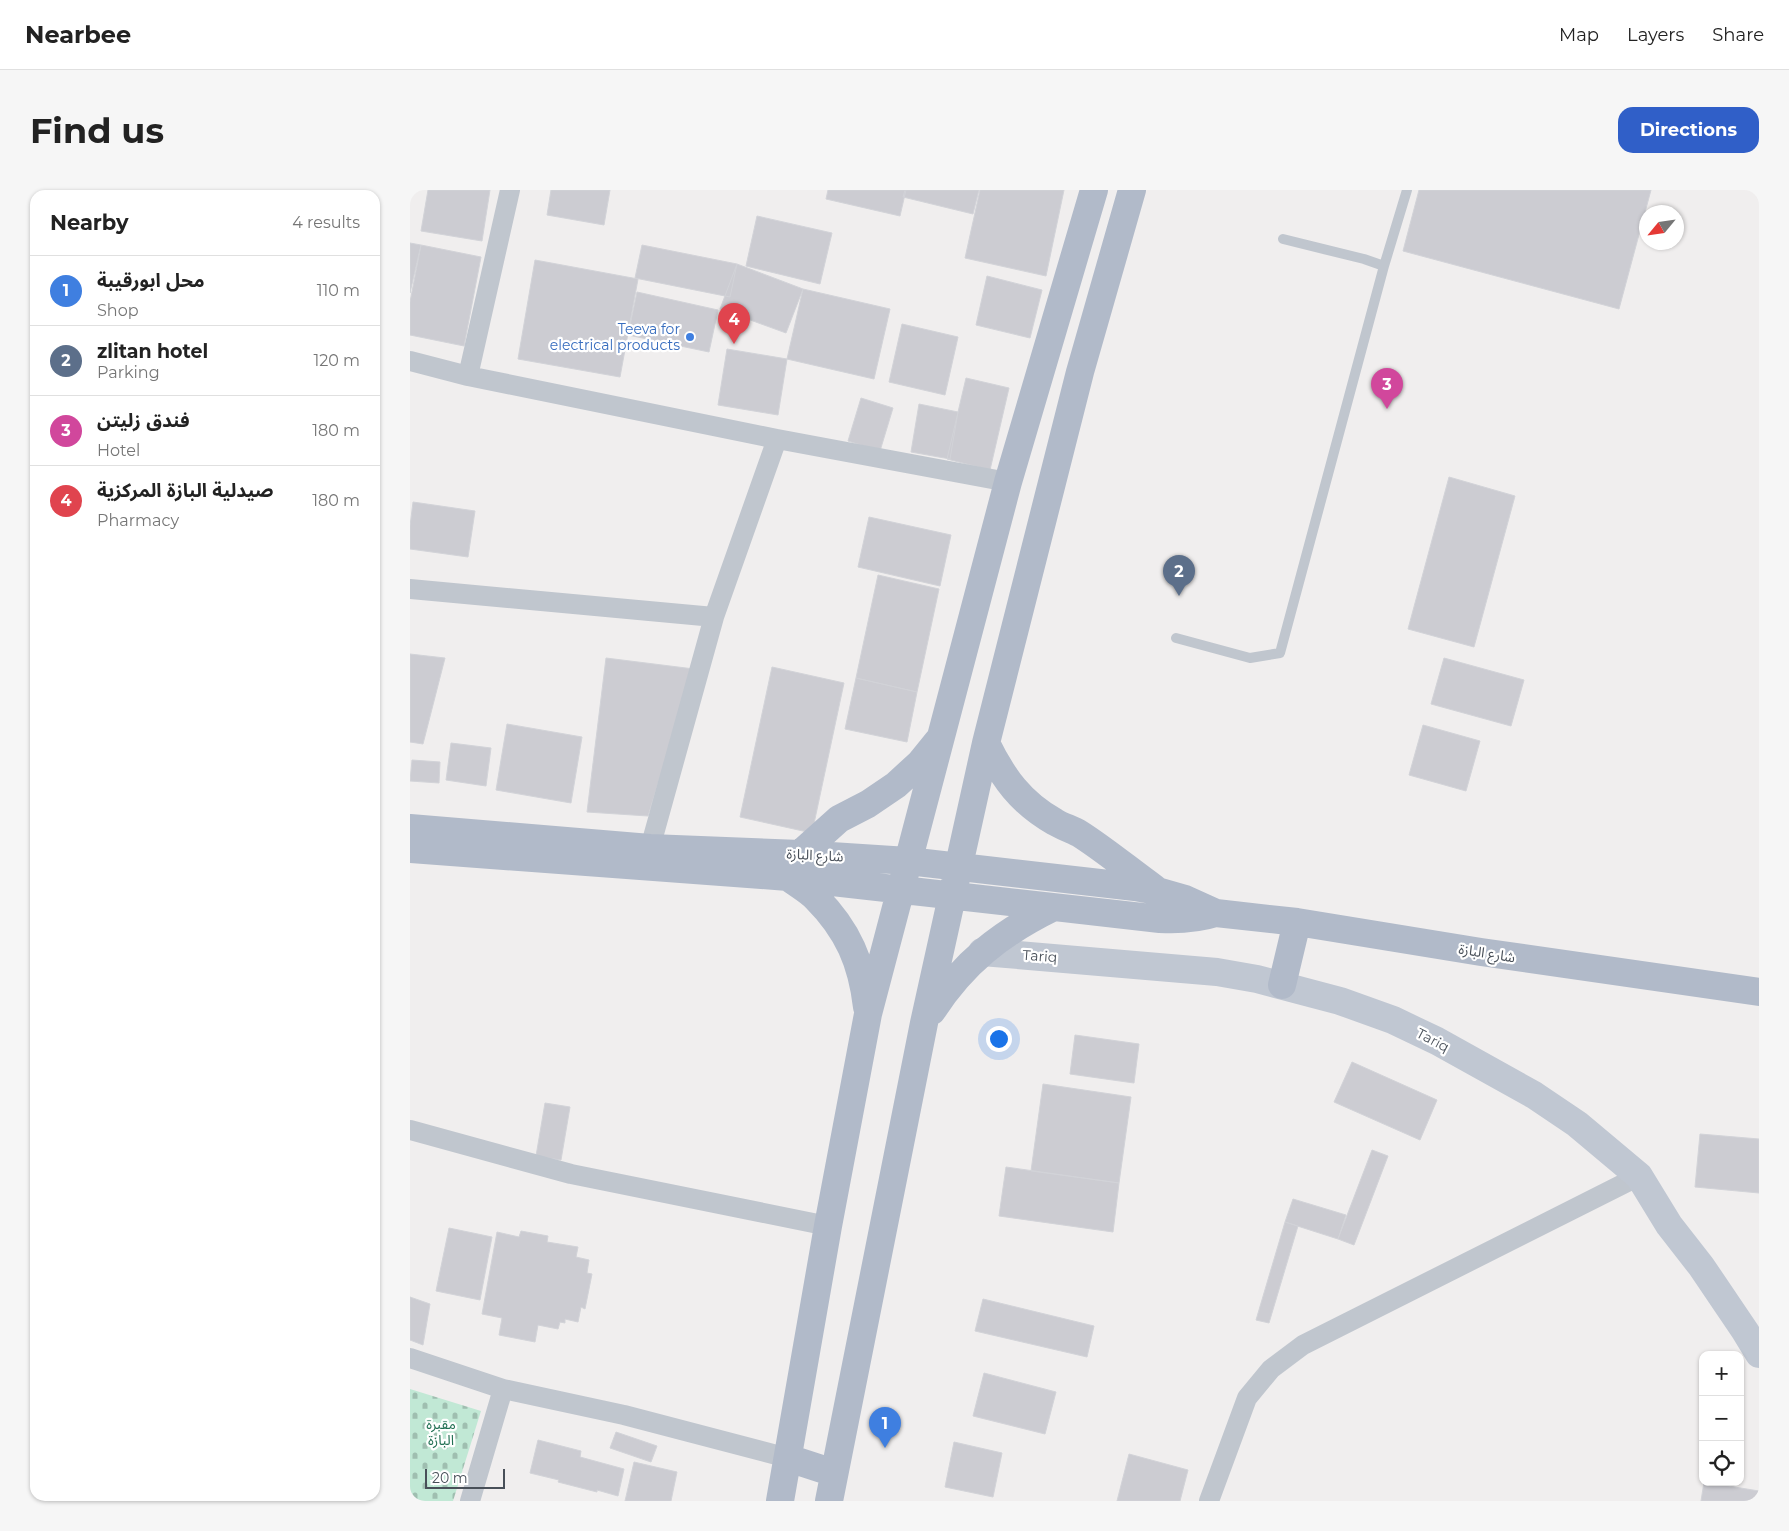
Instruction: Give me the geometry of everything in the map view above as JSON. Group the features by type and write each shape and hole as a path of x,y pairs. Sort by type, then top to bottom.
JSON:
{"main road":[{"path":"780,1501 828,1226 868,1014 1008,482 1094,190"},
{"path":"829,1501 924,1023 986,743 1080,372 1132,190"},
{"path":"1008,482 1049,491"},
{"path":"868,1014 864,982 853,950 836,922 815,897 794,866 838,819 868,804 896,785 920,763 941,736"},
{"path":"986,743 998,768 1014,789 1033,808 1078,833 1158,891"},
{"name":"شارع البازة","path":"410,828 650,848 794,866 901,890 1052,908 1181,920 1216,913"},
{"name":"شارع البازة","path":"410,848 794,866 908,861 958,866 1158,891 1200,904 1216,913 1297,922 1481,952 1759,992"},
{"path":"924,1023 960,973 982,952 1019,925 1052,908"},
{"path":"1282,985 1297,922"},
{"name":"Tariq","path":"982,952 1217,972 1282,985 1340,1000 1393,1020 1436,1041 1541,1100 1578,1124 1639,1176 1670,1225 1701,1266 1759,1354"},
{"path":"788,1458 834,1473"}],"street":[{"path":"468,376 510,190"},
{"path":"410,361 468,376 777,439 1008,482"},
{"path":"650,848 714,617 777,439"},
{"path":"410,589 714,617"},
{"path":"410,1130 571,1174 828,1226"},
{"path":"1209,1501 1247,1398 1271,1369 1303,1345 1639,1176"},
{"path":"410,1358 503,1389 624,1415 788,1458"},
{"path":"470,1501 503,1389"}],"lane":[{"path":"1176,638 1250,658 1280,652 1384,266 1407,190"},
{"path":"1283,239 1364,259 1384,266"}],"green space":[{"name":"مقبرة البازة","path":"410,1389 481,1411 453,1501 410,1501"}],"building":[{"path":"428,190 490,190 482,241 421,231"},
{"path":"551,190 610,190 604,225 547,215"},
{"path":"828,190 906,190 900,216 826,199"},
{"path":"905,190 979,190 973,214 903,197"},
{"path":"980,190 1064,190 1046,276 965,258"},
{"path":"1419,190 1651,190 1647,205 1639,205 1639,235 1619,309 1403,251"},
{"path":"757,216 832,233 820,284 746,266"},
{"path":"410,243 421,245 410,293"},
{"path":"421,245 481,257 464,346 410,335 410,302"},
{"path":"642,245 737,264 730,297 635,278"},
{"path":"535,260 638,279 620,377 518,359"},
{"path":"737,264 803,289 786,333 720,309"},
{"path":"987,276 1042,290 1030,338 976,325"},
{"path":"803,289 890,309 874,379 787,359"},
{"path":"637,292 718,310 709,352 628,335"},
{"path":"902,324 958,337 945,395 889,382"},
{"path":"727,349 787,359 778,415 718,405"},
{"path":"966,378 1009,388 990,470 947,459"},
{"path":"861,398 893,408 880,451 848,441"},
{"path":"919,404 958,412 950,459 911,452"},
{"path":"1449,477 1515,496 1474,647 1408,629"},
{"path":"413,502 475,511 468,557 410,549"},
{"path":"869,517 951,535 940,586 858,567"},
{"path":"878,575 939,589 917,692 856,678"},
{"path":"410,654 445,658 423,744 410,742"},
{"path":"606,658 694,669 648,816 587,812"},
{"path":"1444,658 1524,680 1511,726 1431,704"},
{"path":"772,667 844,683 812,833 740,817"},
{"path":"856,678 917,692 907,742 845,729"},
{"path":"507,724 582,737 571,803 496,790"},
{"path":"1423,725 1480,741 1466,791 1409,775"},
{"path":"451,743 491,748 486,786 446,780"},
{"path":"412,760 440,762 439,783 410,781"},
{"path":"1075,1035 1139,1044 1134,1083 1070,1074"},
{"path":"1352,1062 1437,1100 1420,1140 1334,1102"},
{"path":"1043,1084 1131,1097 1119,1183 1031,1171"},
{"path":"545,1103 570,1107 561,1160 536,1156"},
{"path":"1700,1134 1759,1139 1759,1193 1695,1187"},
{"path":"1372,1150 1388,1156 1354,1245 1338,1239"},
{"path":"1006,1167 1119,1183 1113,1232 999,1216"},
{"path":"1293,1199 1346,1215 1338,1239 1285,1222"},
{"path":"1285,1222 1298,1226 1269,1323 1256,1320"},
{"path":"449,1228 492,1237 480,1300 436,1291"},
{"path":"521,1231 548,1236 547,1242 578,1247 576,1257 589,1260 587,1273 592,1274 585,1309 581,1307 578,1322 565,1319 565,1323 560,1322 558,1329 538,1325 535,1342 499,1335 502,1318 482,1314 497,1232 519,1237"},
{"path":"410,1297 430,1304 423,1345 410,1340"},
{"path":"983,1299 1094,1326 1087,1357 975,1331"},
{"path":"984,1373 1056,1392 1045,1434 973,1416"},
{"path":"616,1432 657,1446 651,1462 610,1448"},
{"path":"538,1440 581,1451 580,1457 624,1469 618,1496 558,1482 559,1480 530,1473"},
{"path":"954,1442 1002,1453 993,1497 945,1487"},
{"path":"1129,1454 1188,1470 1180,1501 1117,1501"},
{"path":"634,1462 677,1472 671,1501 625,1501"},
{"path":"1703,1486 1728,1486 1759,1491 1759,1501 1701,1501"}],"place":[{"name":"Teeva for electrical products","path":"690,337"},
{"name":"صيدلية البازة المركزية","path":"734,344"},
{"name":"فندق زليتن","path":"1387,409"},
{"name":"zlitan hotel","path":"1179,596"},
{"name":"محل ابورقيبة","path":"885,1448"}]}
